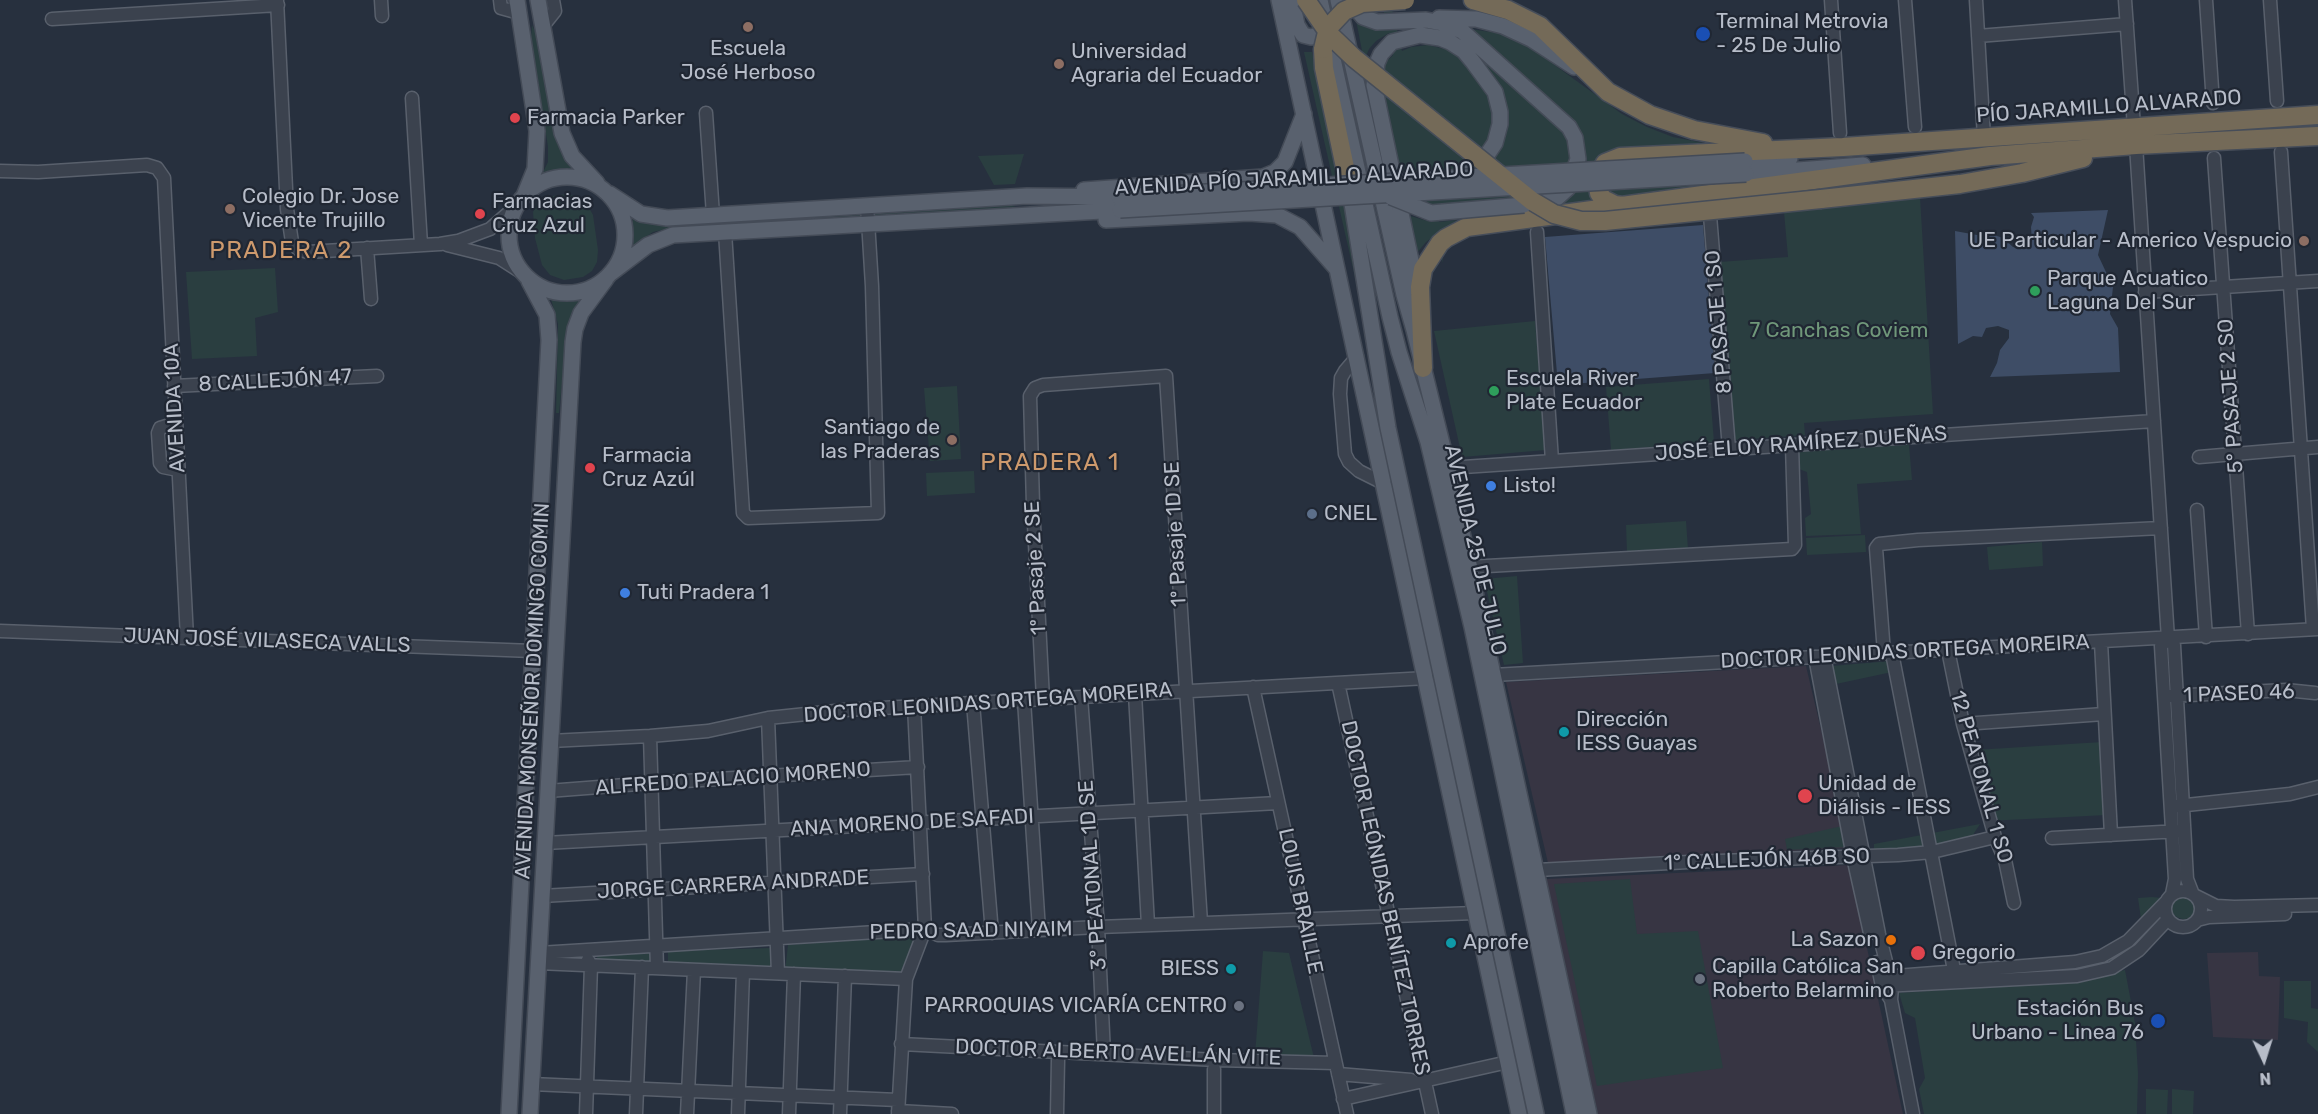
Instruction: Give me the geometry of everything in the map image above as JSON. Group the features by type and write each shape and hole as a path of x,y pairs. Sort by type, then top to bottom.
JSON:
{"highway":[{"path":"1305,0 1330,35 1354,58 1532,201 1554,214 1581,221 1605,221 1970,182 2042,168 2131,140"},
{"path":"1347,176 1324,68 1325,35 1332,22 1352,7 1372,2 1405,0"},
{"path":"1473,0 1524,16 1554,38 1608,92 1650,115 1718,135 1766,143 1842,140"},
{"name":"PÍO JARAMILLO ALVARADO","path":"1424,368 1419,287 1423,268 1440,243 1458,231 1481,225 1628,207 1990,156 2318,115"},
{"name":"PÍO JARAMILLO ALVARADO","path":"1842,140 1903,143 1983,138 2131,140 2318,136"},
{"path":"1628,207 1608,202 1603,198 1598,187 1597,179 1601,168 1605,163 1620,157 1842,140"}],"main road":[{"path":"518,7 537,131 535,169 512,223 514,255 527,278 547,291 571,294 595,287 608,276 621,251 623,239 621,216 605,190 572,156 567,147 562,133 538,0"},
{"path":"1279,0 1427,678 1519,1114"},
{"path":"1292,0 1300,33 1311,37 1318,35 1322,27 1319,0"},
{"name":"AVENIDA 25 DE JULIO","path":"1319,0 1390,317 1428,442 1472,627 1574,1114"},
{"name":"AVENIDA 25 DE JULIO","path":"1338,0 1404,295 1448,468 1589,1114"},
{"path":"1349,0 1363,17 1377,22 1466,18 1503,26 1531,39 1608,92"},
{"path":"1379,195 1392,197 1431,213 1524,205 1557,198 1568,188 1578,159 1575,138 1561,119 1462,31 1442,23 1426,20"},
{"path":"1420,304 1374,85 1377,63 1381,54 1392,42 1399,39 1429,36 1458,46 1488,81 1498,101 1499,134 1490,152 1473,170 1447,179"},
{"path":"1027,196 1106,187 1263,177 1275,172 1285,162 1304,114"},
{"name":"AVENIDA PÍO JARAMILLO ALVARADO","path":"605,190 633,210 647,216 667,218 1027,196 1119,204 1379,195 1746,167 1903,143"},
{"name":"AVENIDA PÍO JARAMILLO ALVARADO","path":"608,276 648,244 673,235 1028,215 1119,204 1447,179 1990,156"},
{"path":"1347,176 1374,355 1388,428 1536,1114"},
{"path":"522,199 541,184 560,177 580,178 605,190"},
{"path":"1028,215 1105,220 1266,213 1286,219 1300,227 1338,271"},
{"name":"AVENIDA MONSEÑOR DOMINGO COMIN","path":"530,1114 575,329 581,313 608,276"},
{"name":"AVENIDA MONSEÑOR DOMINGO COMIN","path":"509,1114 549,340 547,315 527,278"},
{"path":"1357,357 1388,428"},
{"path":"1424,368 1428,442"},
{"path":"1453,800 1460,754"},
{"path":"1529,898 1557,962"},
{"path":"1480,937 1511,998"}],"street":[{"path":"381,0 382,16"},
{"path":"500,0 501,8 518,7"},
{"path":"543,26 555,11 553,0"},
{"path":"1831,0 1842,140"},
{"path":"1905,0 1915,127"},
{"path":"1976,0 1983,138"},
{"path":"2125,0 2131,140 2145,292 2168,639 2174,645 2177,696 2176,806"},
{"path":"2206,0 2213,103"},
{"path":"2270,0 2277,101"},
{"path":"52,19 277,3 284,169 292,242 298,249 308,252 458,241 490,229 522,199"},
{"path":"1978,36 2127,24"},
{"path":"412,98 421,245"},
{"path":"706,113 713,215"},
{"path":"2281,152 2316,629"},
{"name":"5° PASAJE 2 SO","path":"2214,158 2248,634"},
{"name":"AVENIDA 10A","path":"0,171 38,172 147,165 157,168 164,178 187,638"},
{"name":"8 PASAJE 1 SO","path":"1708,196 1729,449"},
{"path":"725,232 743,513 748,518 878,513 867,206"},
{"path":"1538,232 1552,461"},
{"path":"440,244 499,258 527,278"},
{"path":"368,248 371,299"},
{"path":"2145,292 2318,281"},
{"path":"1357,357 1341,378 1340,394 1345,454 1349,462 1359,471 1385,484"},
{"name":"8 CALLEJÓN 47","path":"174,386 377,376"},
{"name":"1º Pasaje 1D SE","path":"1029,400 1035,388 1043,384 1166,376 1201,923"},
{"name":"1º Pasaje 2 SE","path":"1029,400 1043,699"},
{"name":"JOSÉ ELOY RAMÍREZ DUEÑAS","path":"1448,468 2154,421"},
{"path":"176,423 160,428 158,433 160,463 178,470"},
{"path":"1469,567 1794,548 1792,445"},
{"path":"2199,457 2318,447"},
{"path":"2197,510 2206,637"},
{"path":"1954,970 1932,852 1888,653 1876,546 1918,540 2161,528"},
{"name":"DOCTOR LEONIDAS ORTEGA MOREIRA","path":"1493,675 2206,637 2316,629"},
{"name":"JUAN JOSÉ VILASECA VALLS","path":"0,631 533,651"},
{"path":"2168,639 2161,646 2163,697 2178,832 2187,879 2202,911 2197,920"},
{"path":"2101,642 2111,835"},
{"name":"12 PEATONAL 1 SO","path":"1948,650 1963,724 1995,837 2005,860 2014,903"},
{"path":"1820,657 1858,857 1913,1114"},
{"name":"DOCTOR LEONIDAS ORTEGA MOREIRA","path":"550,741 708,731 768,718 914,706 1427,678"},
{"name":"DOCTOR LEÓNIDAS BENÍTEZ TORRES","path":"1338,682 1432,1114"},
{"name":"LOUIS BRAILLE","path":"1253,687 1347,1114"},
{"name":"1 PASEO 46","path":"2163,697 2286,690 2315,693"},
{"path":"1135,694 1148,926"},
{"name":"3° PEATONAL 1D SE","path":"1081,697 1098,927 1104,1054"},
{"path":"1024,700 1039,930"},
{"path":"973,703 992,933"},
{"path":"898,1108 906,979 925,929 914,706"},
{"path":"1963,724 2104,714"},
{"path":"768,718 778,973"},
{"path":"650,736 657,968"},
{"name":"ALFREDO PALACIO MORENO","path":"548,792 651,783 918,768"},
{"path":"2176,806 2290,794 2318,787"},
{"name":"ANA MORENO DE SAFADI","path":"545,843 1278,802"},
{"path":"2052,838 2178,832"},
{"path":"2178,832 2175,879 2166,914 2168,919 2178,926 2184,927 2197,920 2235,911 2318,905"},
{"name":"1° CALLEJÓN 46B SO","path":"1537,870 1932,852 1995,837"},
{"name":"JORGE CARRERA ANDRADE","path":"542,896 924,874"},
{"path":"1886,981 1954,970 2075,962 2102,956 2128,941 2169,898 2181,890 2216,906 2235,911 2318,913"},
{"name":"PEDRO SAAD NIYAIM","path":"538,958 590,949 925,929 938,935 946,935 1475,913"},
{"path":"1886,981 2077,976 2112,968 2139,950 2168,919"},
{"path":"586,1114 590,949"},
{"path":"538,958 591,965 906,979"},
{"path":"636,1114 642,967"},
{"path":"687,1114 694,970"},
{"path":"738,1114 743,972"},
{"path":"789,1114 794,974"},
{"path":"840,1114 846,976"},
{"name":"DOCTOR ALBERTO AVELLÁN VITE","path":"901,1044 1337,1068 1424,1081"},
{"path":"1057,1114 1058,1060"},
{"name":"DOCTOR ALBERTO AVELLÁN VITE","path":"1343,1099 1508,1062"},
{"path":"1214,1069 1214,1114"},
{"path":"531,1084 840,1098 952,1114"}],"shaded area":[{"path":"1806,666 1849,848 1548,863 1506,682"},
{"path":"1849,865 1903,1114 1598,1114 1546,879"},
{"path":"2258,952 2259,976 2280,977 2278,1040 2213,1037 2207,953"}],"green space":[{"path":"1381,0 1390,0 1402,51 1411,47 1428,45 1478,57 1558,127 1567,138 1571,150 1571,161 1545,197 1436,208 1439,222 1457,220 1441,231 1443,263 1434,236 1416,254 1407,215 1431,222 1427,205 1405,197 1379,92 1383,65 1393,55 1389,33 1376,41 1369,49 1364,61 1356,20 1370,29 1388,30"},
{"path":"532,25 537,35 557,143 574,168 543,172 548,162 548,147 531,38"},
{"path":"1470,29 1504,34 1523,42 1622,114 1647,127 1673,137 1724,147 1624,150 1600,207 1557,208 1569,197 1584,149"},
{"path":"1304,52 1312,52 1349,226 1359,295"},
{"path":"1024,154 1015,184 994,185 978,156"},
{"path":"1759,178 1618,199 1604,188"},
{"path":"567,194 579,197 587,204 593,215 598,250 597,262 592,271 583,277 564,280 550,275 542,265 535,238 533,212 537,203 545,197"},
{"name":"7 Canchas Coviem","path":"1920,197 1933,414 1804,423 1805,435 1737,440 1730,435 1719,262 1788,257 1784,212"},
{"path":"1006,204 1016,206 1006,209 671,228 653,232 630,248 633,216"},
{"path":"275,268 278,312 255,318 257,356 192,359 186,272"},
{"path":"581,298 568,324 559,413 556,413 558,324 551,299 570,301"},
{"name":"Escuela River Plate Ecuador","path":"1535,321 1546,450 1462,457 1434,331"},
{"path":"1709,379 1714,442 1611,450 1606,387"},
{"path":"957,386 961,459 930,461 924,388"},
{"path":"1909,445 1912,480 1857,484 1861,534 1806,536 1805,518 1811,514 1807,472 1799,469 1798,450"},
{"path":"974,471 975,493 927,496 926,473"},
{"path":"1686,521 1688,549 1627,553 1626,525"},
{"path":"1865,535 1866,552 1807,555 1806,538"},
{"path":"2042,542 2043,566 1989,570 1987,547"},
{"path":"1517,576 1523,663 1504,665 1484,579"},
{"path":"1890,661 1892,672 1836,684 1832,666"},
{"path":"2102,742 2107,815 1987,821 1975,750"},
{"path":"1980,824 1967,844 1874,850 1874,844"},
{"path":"1842,826 1847,847 1787,850 1785,839"},
{"path":"1630,879 1637,934 1698,931 1723,1068 1597,1086 1554,884"},
{"path":"2184,893 2193,897 2197,906 2193,915 2184,919 2175,915 2171,906 2175,897"},
{"path":"2152,897 2161,898 2141,919 2138,898"},
{"path":"918,936 899,975 785,971 788,945"},
{"path":"771,948 771,970 668,965 668,951"},
{"path":"655,951 654,963 600,961 597,958 598,954"},
{"path":"1263,951 1289,953 1314,1058 1255,1055"},
{"path":"2125,970 2135,1023 2138,1074 2137,1114 1924,1114 1919,1089 1925,1078 1915,1018 1905,1013 1899,993 2075,981"},
{"path":"2284,981 2311,981 2311,1008 2318,1009 2318,1052 2307,1042 2308,1022 2284,1018"},
{"path":"2146,1089 2168,1090 2167,1114 2146,1114"},
{"path":"2172,1089 2194,1091 2193,1114 2172,1114"}],"water":[{"name":"Parque Acuatico Laguna Del Sur","path":"2108,210 2098,255 2113,287 2110,314 2118,328 2120,372 1990,377 2000,350 2009,338 2009,330 1998,326 1986,328 1982,337 1973,336 1958,344 1955,231 1994,235 2003,238 2013,247 2025,249 2032,241 2031,227 2034,217 2031,213"},
{"path":"1703,225 1715,373 1558,385 1545,237"}],"place":[{"name":"Escuela José Herboso","path":"748,27"},
{"name":"Terminal Metrovia - 25 De Julio","path":"1703,34"},
{"name":"Universidad Agraria del Ecuador","path":"1059,64"},
{"name":"Farmacia Parker","path":"515,118"},
{"name":"Colegio Dr. Jose Vicente Trujillo","path":"230,209"},
{"name":"Farmacias Cruz Azul","path":"480,214"},
{"name":"UE Particular - Americo Vespucio","path":"2304,241"},
{"name":"Parque Acuatico Laguna Del Sur","path":"2035,291"},
{"name":"Escuela River Plate Ecuador","path":"1494,391"},
{"name":"Santiago de las Praderas","path":"952,440"},
{"name":"Farmacia Cruz Azúl","path":"590,468"},
{"name":"Listo!","path":"1491,486"},
{"name":"CNEL","path":"1312,514"},
{"name":"Tuti Pradera 1","path":"625,593"},
{"name":"Dirección IESS Guayas","path":"1564,732"},
{"name":"Unidad de Diálisis - IESS","path":"1805,796"},
{"name":"La Sazon","path":"1891,940"},
{"name":"Aprofe","path":"1451,943"},
{"name":"Gregorio","path":"1918,953"},
{"name":"BIESS","path":"1231,969"},
{"name":"Capilla Católica San Roberto Belarmino","path":"1700,979"},
{"name":"PARROQUIAS VICARÍA CENTRO","path":"1239,1006"},
{"name":"Estación Bus Urbano - Linea 76","path":"2158,1021"}],"district":[{"name":"PRADERA 2","path":"281,251"},
{"name":"PRADERA 1","path":"1050,463"}]}
